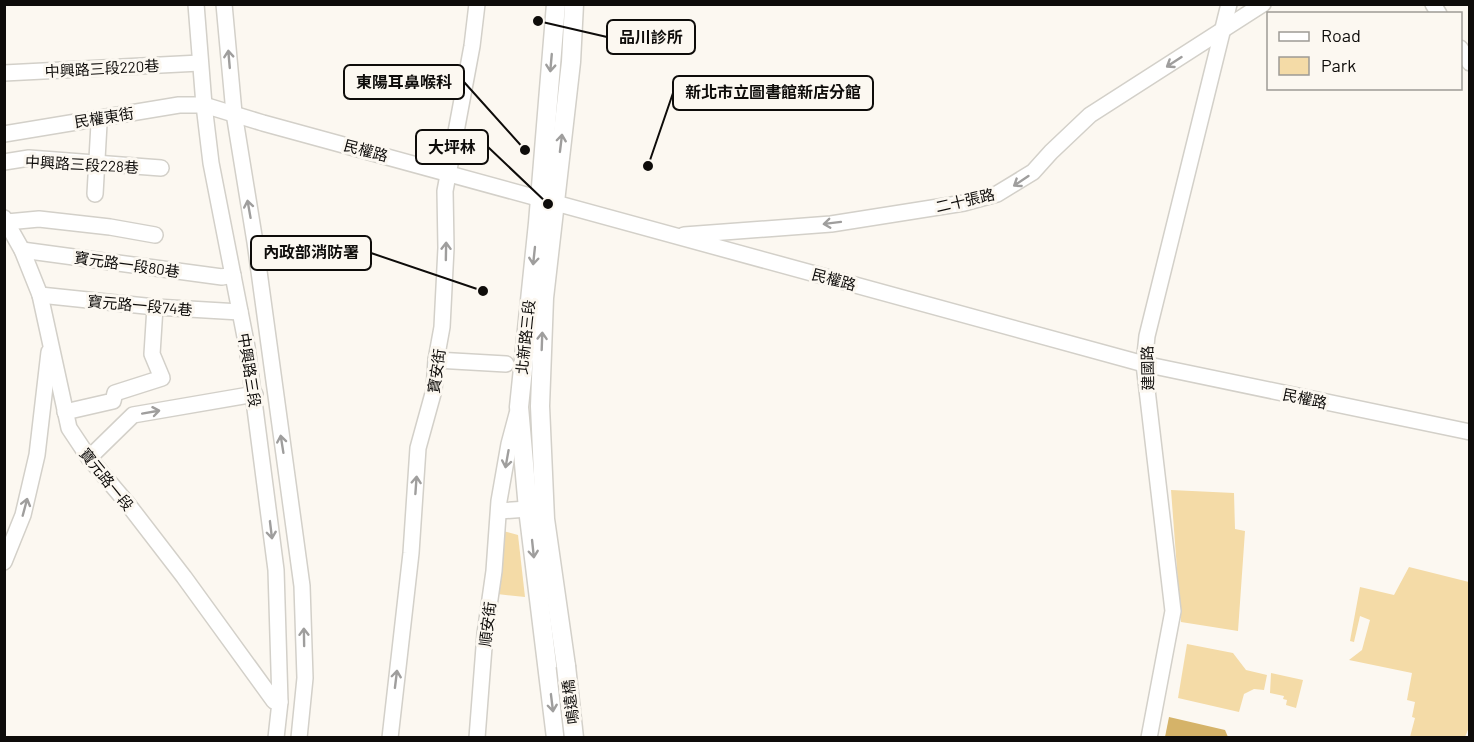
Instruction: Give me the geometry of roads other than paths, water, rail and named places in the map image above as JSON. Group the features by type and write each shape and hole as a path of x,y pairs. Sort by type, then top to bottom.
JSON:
{"main road":[{"name":"北新路三段","path":"556,4 540,406 545,519 566,666"},
{"name":"北新路三段","path":"548,668 528,509 519,407 547,199 571,62 574,4"},
{"name":"鳴遠橋","path":"566,666 574,738"},
{"name":"鳴遠橋","path":"548,668 556,738"}],"street":[{"name":"中興路三段","path":"196,4 211,163 255,394 277,591 280,702 276,738"},
{"name":"中興路三段","path":"224,4 234,113 255,242 302,585 304,667 299,738"},
{"name":"寶安街","path":"390,738 411,553 418,448 434,390 442,327 446,248 445,191 472,46 477,4"},
{"name":"建國路","path":"1149,738 1173,611 1144,364 1147,336 1228,4"},
{"name":"二十張路","path":"678,236 703,232 831,224 964,203 997,194 1033,172 1090,115 1263,4"},
{"path":"1462,50 1470,63"},
{"name":"中興路三段220巷","path":"4,73 200,63"},
{"name":"民權東街","path":"4,134 179,105 204,105"},
{"name":"民權路","path":"204,105 1144,364 1470,432"},
{"path":"95,194 99,124 97,118"},
{"name":"中興路三段228巷","path":"4,162 29,158 161,168"},
{"path":"6,220 39,219 155,235"},
{"name":"寶元路一段","path":"6,220 22,250 40,295 69,428 89,458 184,577 274,701 280,702"},
{"name":"寶元路一段80巷","path":"22,250 222,277 233,275"},
{"name":"寶元路一段74巷","path":"40,295 155,308 240,312"},
{"path":"64,412 113,401 115,393 162,378 152,354 155,308"},
{"path":"4,562 23,515 37,456 50,339"},
{"path":"436,360 507,364"},
{"path":"89,458 133,415 255,394"},
{"name":"順安街","path":"477,738 485,634 494,571 499,511 509,444 519,407"},
{"path":"499,511 528,509 533,484 543,483"},
{"path":"277,591 284,602 287,666 293,669 304,667"}],"place":[{"name":"品川診所","path":"538,21"},
{"name":"東陽耳鼻喉科","path":"525,150"},
{"name":"新北市立圖書館新店分館","path":"648,166"},
{"name":"大坪林","path":"548,204"},
{"name":"內政部消防署","path":"483,291"}]}
